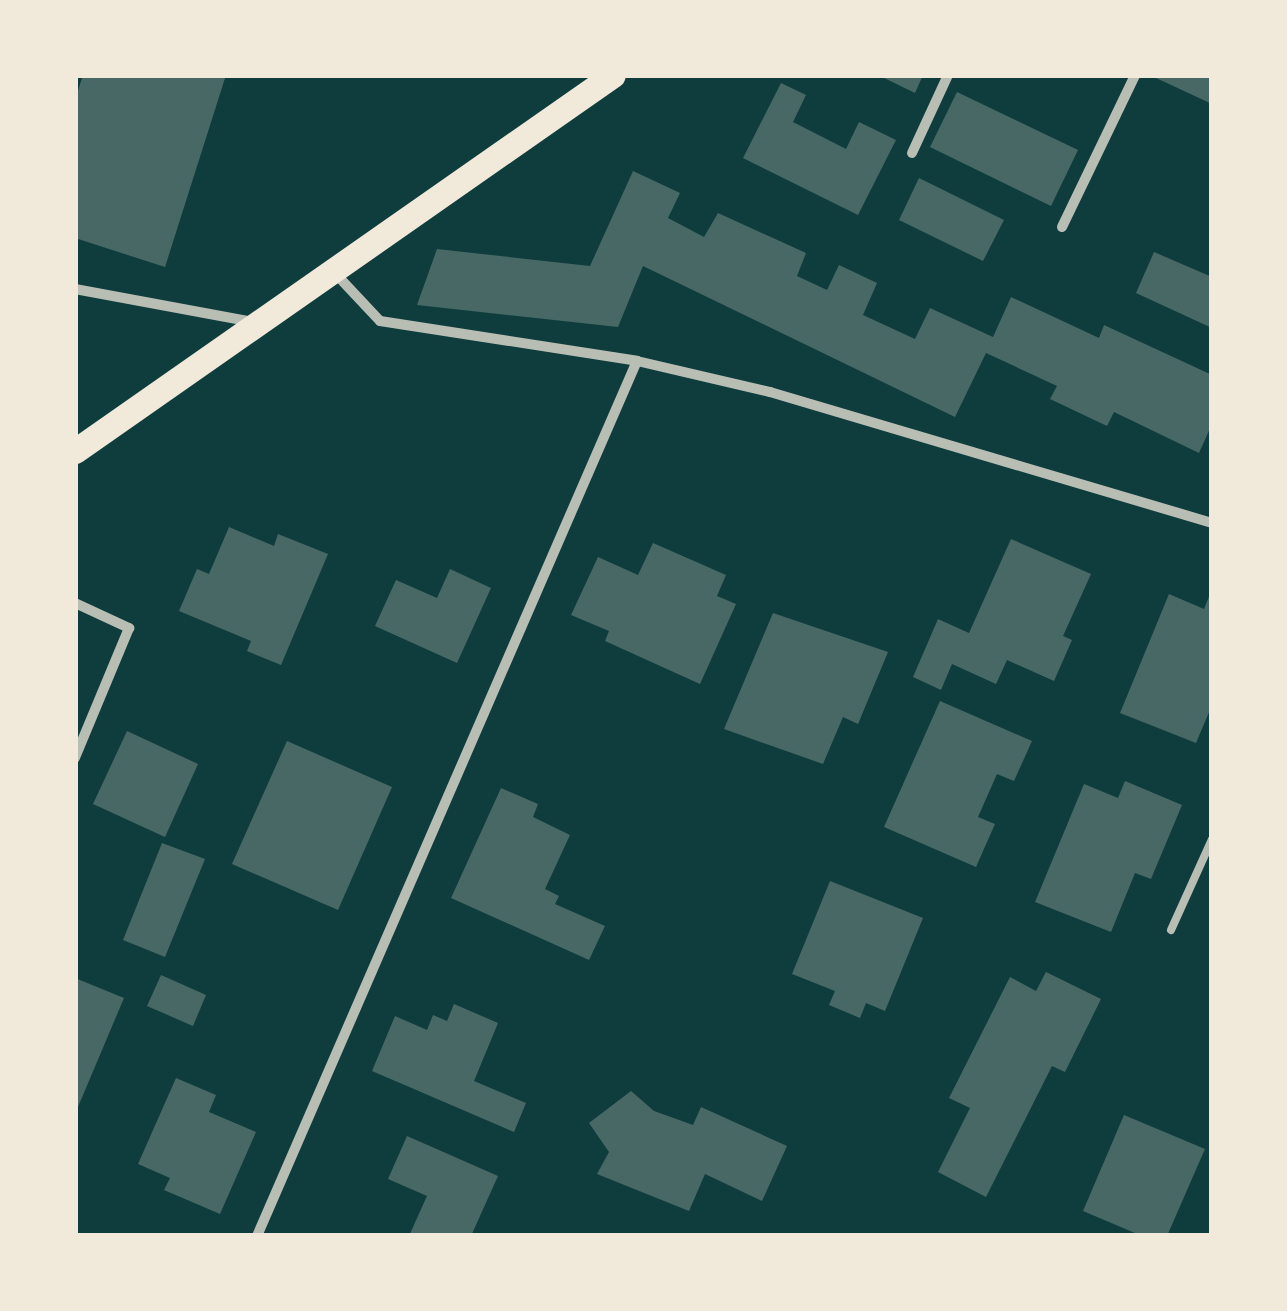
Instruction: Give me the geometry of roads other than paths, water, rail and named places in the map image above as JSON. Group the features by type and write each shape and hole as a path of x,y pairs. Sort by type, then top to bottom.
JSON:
{"main road":[{"path":"75,451 606,77"}],"street":[{"path":"912,153 948,75"},
{"path":"1062,227 1136,75"},
{"path":"334,271 380,322 637,361 770,392 1212,523"},
{"path":"75,289 259,323"},
{"path":"257,1236 637,361"},
{"path":"75,603 129,628 75,758"}],"lane":[{"path":"1170,930 1212,839"}]}
